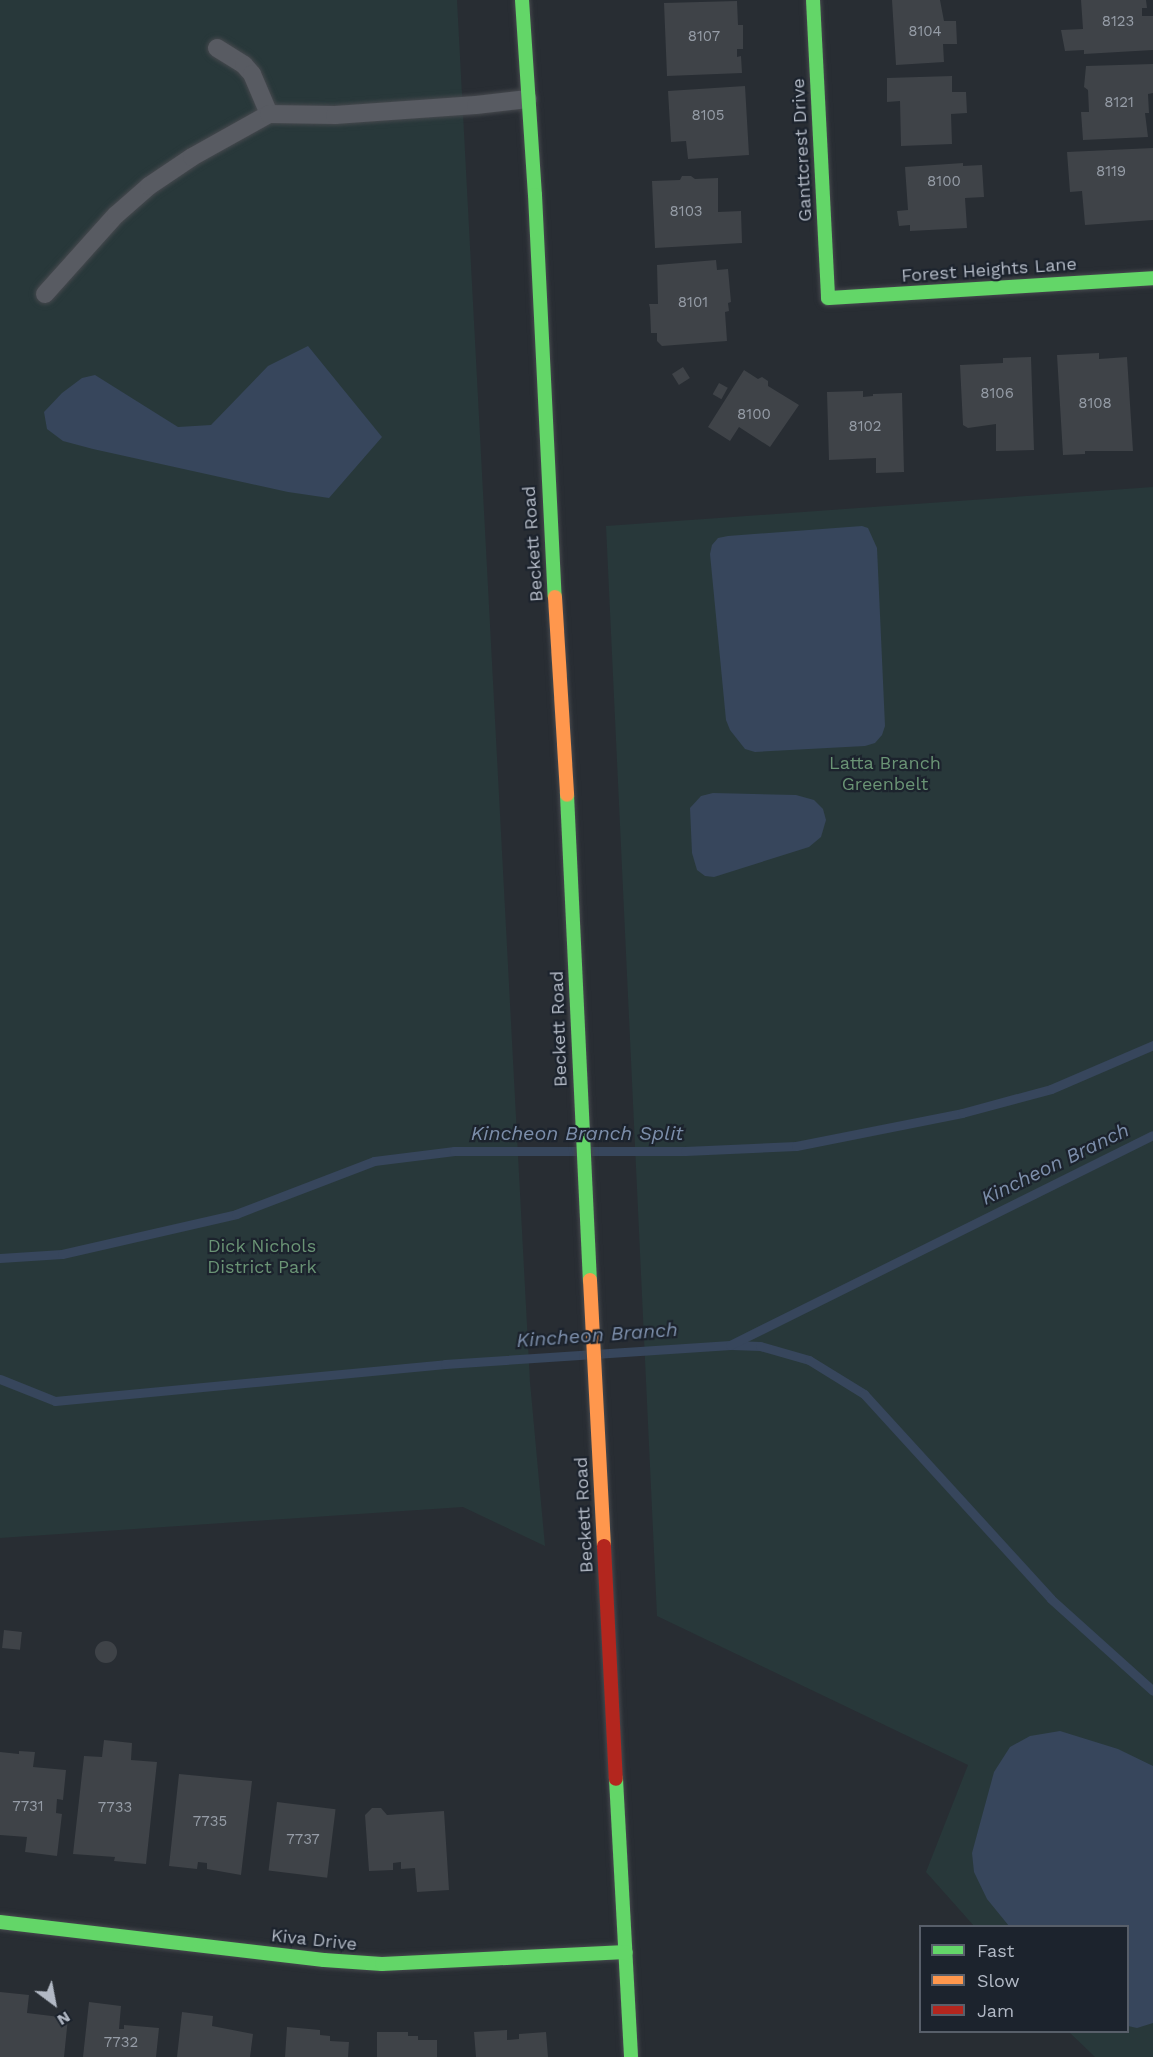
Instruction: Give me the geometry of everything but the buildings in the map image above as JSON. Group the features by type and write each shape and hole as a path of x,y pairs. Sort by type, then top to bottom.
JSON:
{"street":[{"name":"Beckett Road","path":"522,0 548,502 565,749 581,1120 631,2057"},
{"name":"Ganttcrest Drive","path":"813,0 828,298"},
{"name":"Forest Heights Lane","path":"828,298 1153,278"},
{"name":"Kiva Drive","path":"0,1922 324,1960 382,1964 626,1952"}],"lane":[{"path":"217,48 244,65 252,74 269,114"},
{"path":"45,294 116,215 149,186 192,157 269,114 335,115 528,99"}],"green space":[{"name":"Dick Nichols District Park","path":"0,0 457,0 530,1382 545,1546 463,1507 0,1538"},
{"name":"Latta Branch Greenbelt","path":"1153,487 1153,2057 1095,2057 1070,2033 1129,2033 1129,1925 973,1925 926,1872 968,1765 657,1616 606,526"}],"water":[{"path":"308,346 382,437 329,498 288,492 93,449 63,441 47,429 44,412 62,393 82,378 95,375 178,427 211,425 268,366"},
{"path":"862,526 868,528 877,548 885,726 882,735 875,743 865,746 755,752 745,749 730,730 726,720 710,554 712,545 718,538 728,536"},
{"path":"713,793 796,795 814,800 823,809 826,820 821,837 809,847 714,877 705,876 697,870 692,853 690,808 701,796"},
{"path":"1060,1731 1118,1749 1153,1766 1153,2023 1137,2028 1129,2026 1129,1925 1008,1925 987,1899 974,1872 972,1853 994,1772 1010,1747 1030,1736"}],"waterway":[{"name":"Kincheon Branch Split","path":"0,1258 62,1254 236,1214 374,1161 454,1151 685,1151 796,1146 962,1113 1051,1089 1153,1045"},
{"name":"Kincheon Branch","path":"0,1379 55,1401 445,1364 730,1345 1153,1135"},
{"path":"732,1345 760,1346 809,1360 864,1394 1051,1599 1153,1691"}],"traffic: fast":[{"path":"522,0 535,195 555,597"},
{"path":"813,0 828,298 1153,278"},
{"path":"567,795 590,1280"},
{"path":"616,1779 631,2057"},
{"path":"0,1922 324,1960 382,1964 626,1952"}],"traffic: slow":[{"path":"555,597 567,795"},
{"path":"590,1280 604,1546"}],"traffic: jam":[{"path":"604,1546 616,1779"}]}
